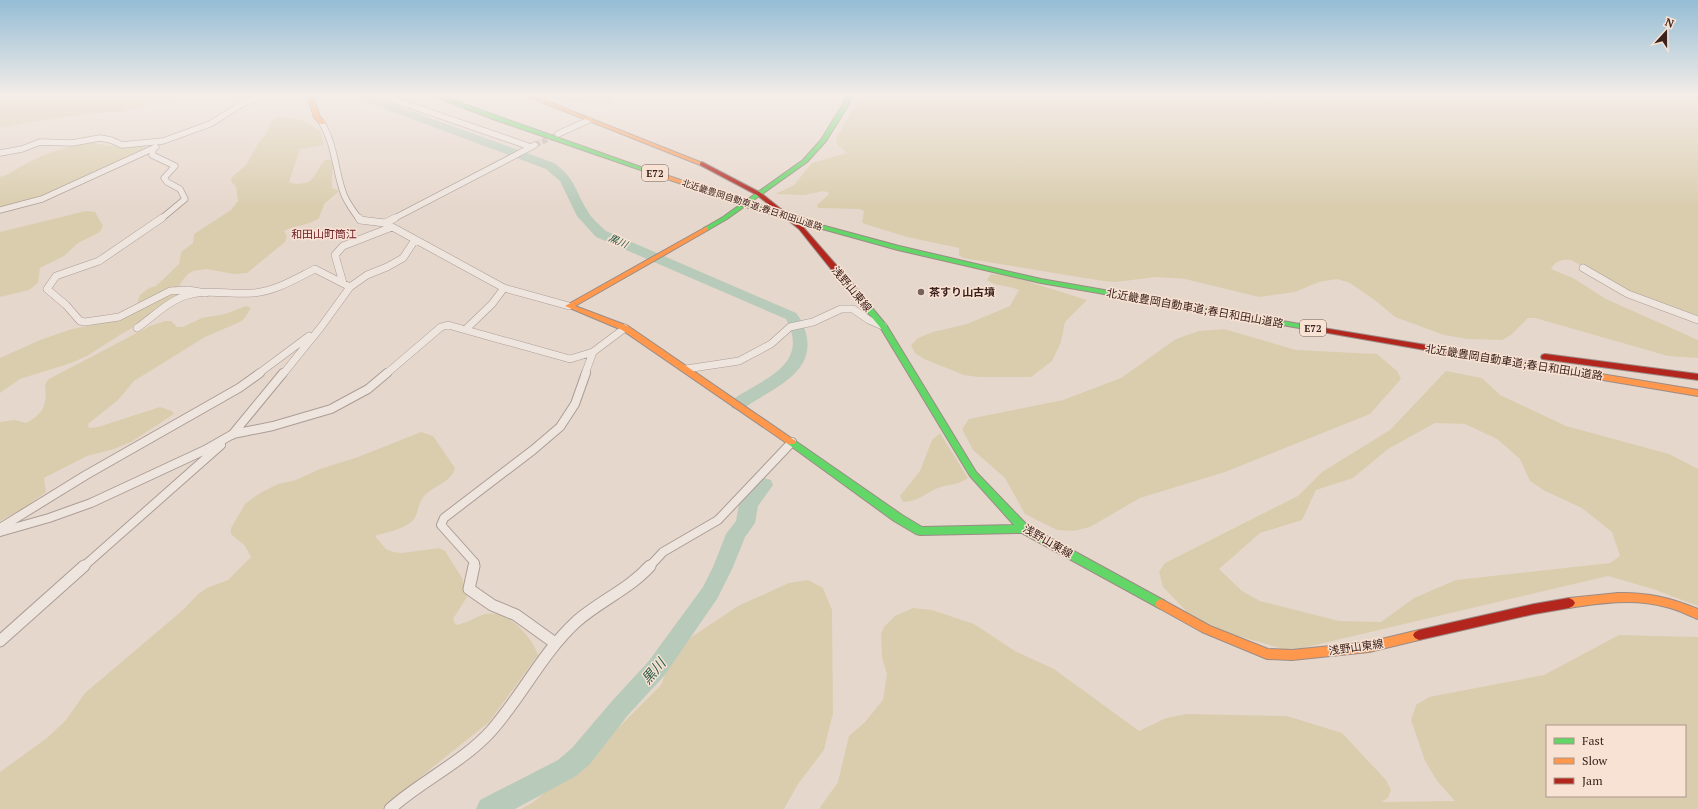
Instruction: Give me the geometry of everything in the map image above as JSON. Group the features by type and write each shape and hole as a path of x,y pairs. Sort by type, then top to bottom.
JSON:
{"main road":[{"name":"北近畿豊岡自動車道;春日和田山道路","path":"538,133 734,200 810,224 930,255 1048,283 1698,392"},
{"name":"北近畿豊岡自動車道;春日和田山道路","path":"544,133 577,146"},
{"name":"浅野山東線","path":"622,133 698,162 759,194 801,228 883,326 973,474 1024,529 1206,629 1244,646 1278,656 1369,647 1534,609 1606,598 1645,598 1666,602 1698,614"},
{"path":"569,306 725,218 805,161 828,133"},
{"name":"北近畿豊岡自動車道;春日和田山道路","path":"930,255 1237,312 1698,389"},
{"path":"569,306 625,328 792,442 898,518 920,531 1024,529"},
{"path":"1402,339 1698,377"}],"street":[{"path":"0,154 22,149 40,142 72,143 100,138 111,140 122,145 163,141 186,133"},
{"path":"328,133 333,147 342,189 348,202 360,220 384,223 504,288 569,306"},
{"path":"384,223 533,146 493,133"},
{"path":"0,210 42,199 153,148 163,141"},
{"path":"153,148 152,155 175,166 164,178 167,182 180,189 185,200 148,229 99,261 56,276 47,289 66,305 80,321 85,322 119,317 170,291 177,289 186,289 206,293 244,294 262,292 279,286 314,269 350,287"},
{"path":"343,283 335,255 343,246 392,227"},
{"path":"0,641 233,434 321,327 350,287 367,275 403,258 415,240"},
{"path":"1583,268 1628,294 1698,320"},
{"path":"466,329 492,304 504,288"},
{"path":"137,328 180,298 206,293"},
{"path":"686,369 739,361 771,344 790,327 813,322 841,309 853,309 869,320 883,326"},
{"path":"0,532 49,518 91,503 198,453 233,434 273,426 331,409 368,389 441,327 448,325 466,329 570,359 593,352 625,328"},
{"path":"0,528 86,475 239,388 321,327"},
{"path":"556,643 516,615 492,605 469,589 475,563 441,525 444,518 533,450 560,427 575,404 593,352"},
{"path":"390,809 408,793 461,757 490,732 509,709 556,643 578,620 640,577 663,552 718,520 792,442"}],"shaded area":[{"path":"267,133 321,133 324,145 300,149 289,182 300,184 310,181 325,160 334,160 332,188 339,191 324,204 319,218 311,223 284,231 287,236 285,242 247,273 234,274 206,269 193,271 182,281 178,288 181,293 178,297 149,319 123,333 87,356 71,363 20,379 0,393 0,358 40,340 72,329 119,320 135,309 140,295 149,288 156,286 179,264 181,252 193,243 194,234 231,210 238,201 236,186 232,183 231,178 246,165 258,144"},
{"path":"839,133 1698,133 1698,320 1651,303 1571,260 1559,261 1551,269 1573,278 1606,299 1698,340 1698,358 1668,356 1535,318 1528,318 1511,335 1502,340 1467,339 1444,335 1395,317 1376,301 1350,283 1337,279 1319,282 1295,292 1259,297 1185,279 1156,277 1116,282 1103,281 963,258 959,255 959,248 907,237 865,224 862,222 864,211 860,209 818,208 817,205 829,193 824,191 804,195 775,194 794,185 812,163 847,153 837,144 836,139"},
{"path":"89,142 112,146 149,147 60,191 0,209 0,177 9,174 46,154"},
{"path":"86,211 95,212 103,226 100,232 78,243 64,256 40,268 38,283 29,290 0,297 0,232"},
{"path":"991,274 1010,276 1087,300 1065,322 1061,342 1052,361 1031,377 978,377 964,375 924,359 915,353 911,345 918,338 933,332 967,324 1010,306 1019,290 988,281 987,280"},
{"path":"246,306 251,308 244,319 240,322 205,337 134,381 118,400 88,424 89,428 98,427 160,407 172,411 174,414 131,442 114,449 87,456 44,478 46,492 22,509 0,521 0,422 15,420 26,423 37,416 41,412 45,402 45,384 49,379 150,326 165,321 171,321 177,327 183,327 202,318 225,314"},
{"path":"1224,329 1296,350 1377,354 1397,371 1401,379 1370,414 1225,472 1140,498 1090,527 1074,531 1057,530 1025,514 1005,478 973,450 962,429 969,419 1063,400 1121,378 1176,339 1199,331"},
{"path":"1446,371 1482,378 1500,395 1566,426 1669,454 1698,469 1698,606 1653,589 1608,576 1290,651 1207,627 1190,615 1163,587 1159,572 1165,563 1298,496 1322,472 1390,430","holes":["1435,423 1465,424 1497,439 1520,459 1530,481 1545,491 1582,508 1612,532 1620,556 1610,563 1456,580 1414,598 1381,622 1339,621 1260,601 1242,591 1219,569 1260,533 1302,520 1316,490 1353,478 1388,449"]},
{"path":"421,432 433,436 455,468 453,473 450,477 424,496 417,514 410,523 397,530 375,536 386,549 393,552 402,553 439,548 445,551 462,578 467,597 453,619 456,625 485,614 502,616 518,626 535,648 538,655 489,722 418,779 386,809 0,809 0,772 47,738 66,720 85,693 184,609 198,594 207,588 228,580 251,557 245,546 231,534 231,528 245,504 260,493 278,484 296,480 320,469 358,457"},
{"path":"940,433 968,478 961,482 938,488 913,501 903,502 900,496 920,471 932,440"},
{"path":"808,580 823,588 832,610 833,713 824,750 798,784 784,809 521,809 532,803 590,756 661,685 672,657 684,642 738,606 789,583"},
{"path":"913,608 932,610 974,624 1015,651 1054,669 1139,731 1166,718 1187,714 1287,716 1342,733 1386,780 1391,790 1388,798 1381,802 1455,801 1437,781 1425,761 1411,720 1416,705 1429,697 1544,675 1619,635 1698,637 1698,809 819,809 838,782 849,736 865,722 883,700 887,674 882,658 881,634 884,627 895,616"}],"waterway":[{"name":"黒川","path":"460,133 550,166 559,172 569,184 579,209 601,234 791,316 799,336 800,347 799,356 796,363 783,375 738,404"},
{"name":"黒川","path":"489,809 567,768 581,756 620,708 656,669 710,593 723,567 736,534 745,523 749,504 764,485"}],"tunnel":[{"path":"535,145 557,135"}],"traffic: fast":[{"path":"538,133 663,176"},
{"path":"706,229 725,218 805,161 823,141 828,133"},
{"path":"734,200 810,224"},
{"path":"810,224 898,248 1041,281 1311,328"},
{"path":"842,277 883,326 973,474 1024,529 1161,604"},
{"path":"791,442 898,518 920,531 1024,529"}],"traffic: slow":[{"path":"623,133 702,164"},
{"path":"663,176 734,200"},
{"path":"569,306 706,229"},
{"path":"569,306 625,328 791,442"},
{"path":"1511,362 1698,393"},
{"path":"1569,603 1630,597 1654,599 1698,614"},
{"path":"1161,604 1206,629 1267,654 1292,655 1369,647 1419,635"}],"traffic: jam":[{"path":"702,164 759,194 801,228 842,277"},
{"path":"1311,328 1511,362"},
{"path":"1545,357 1698,377"},
{"path":"1419,635 1534,609 1569,603"}],"place":[{"name":"茶すり山古墳","path":"921,292"}],"district":[{"name":"和田山町筒江","path":"324,234"}]}
